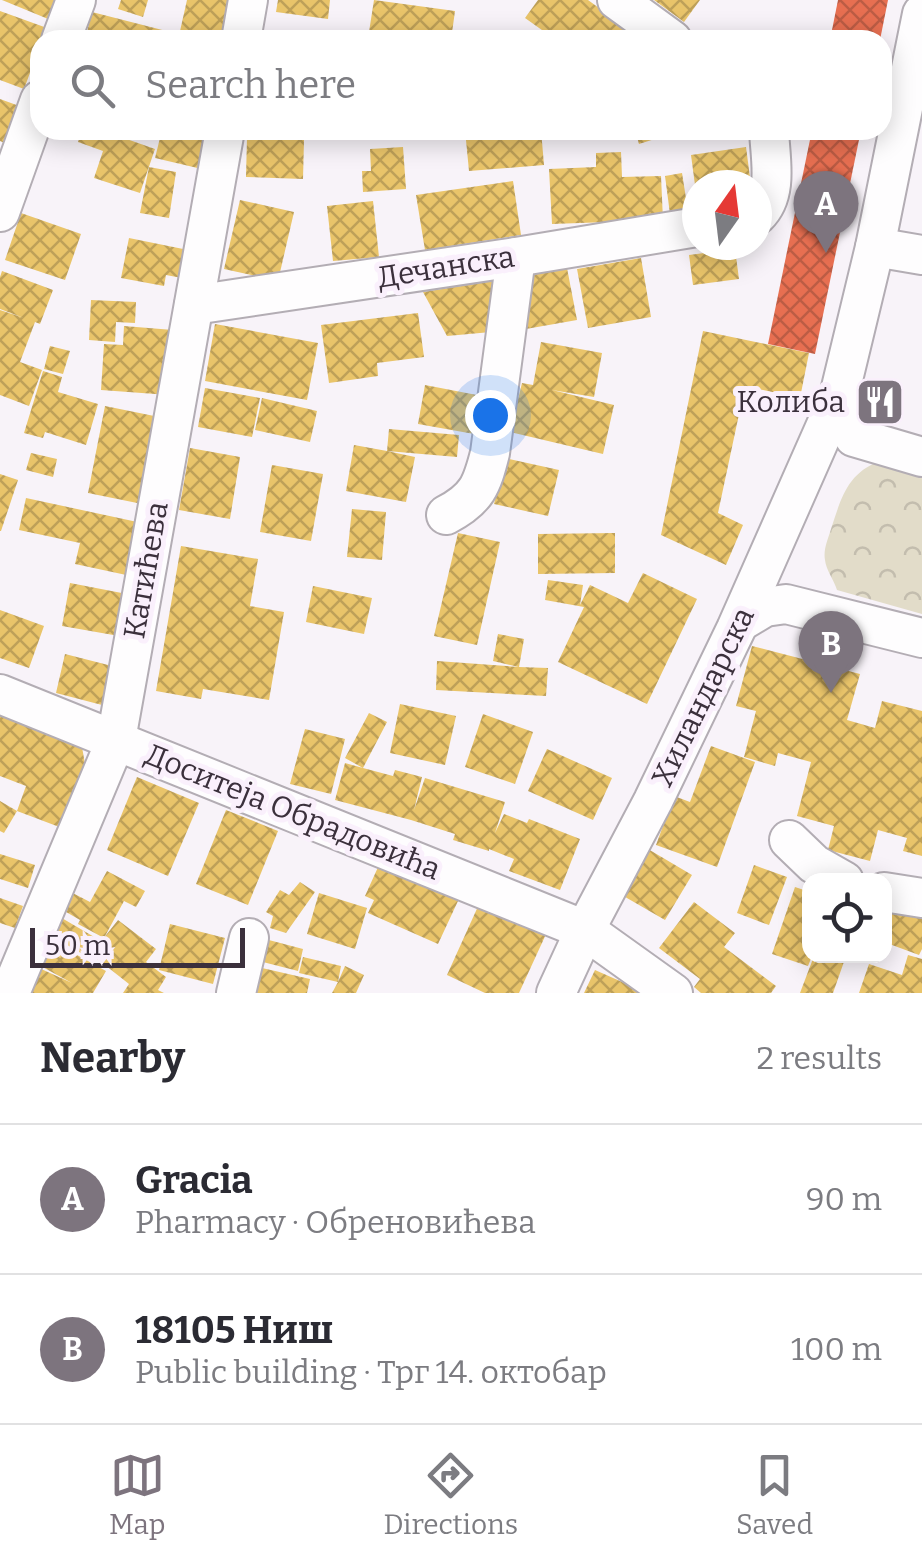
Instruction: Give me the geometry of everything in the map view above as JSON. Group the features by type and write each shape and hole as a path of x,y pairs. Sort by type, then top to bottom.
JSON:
{"street":[{"path":"65,30 76,0"},
{"path":"243,30 248,0"},
{"path":"617,0 658,30"},
{"name":"Хиландарска","path":"556,993 764,571 834,446 839,396 875,247 922,14"},
{"path":"0,212 30,128"},
{"name":"Катићева","path":"10,993 116,740 223,140"},
{"path":"769,140 771,170"},
{"name":"Дечанска","path":"194,305 682,229"},
{"path":"875,247 922,256"},
{"path":"446,515 468,502 482,483 490,452 516,257"},
{"path":"834,446 922,458"},
{"path":"764,571 773,590 786,604"},
{"path":"740,622 765,606 786,604 922,638"},
{"name":"Доситеја Обрадовића","path":"0,694 585,930 673,993"},
{"path":"789,840 814,864 831,873"},
{"path":"892,893 922,898"},
{"path":"236,993 249,938"}],"green space":[{"path":"880,461 922,472 922,614 837,590 826,564 826,544 847,488 860,472"}],"building: Homes":[{"path":"2,0 61,0 53,21"},
{"path":"121,0 148,0 143,17 118,9"},
{"path":"187,0 238,2 232,30 180,30"},
{"path":"278,0 330,0 328,19 276,12"},
{"path":"374,0 455,11 452,30 369,30"},
{"path":"538,0 588,0 625,27 542,30 525,18"},
{"path":"654,0 700,0 684,22"},
{"path":"0,11 47,28 30,30 30,73 24,89 0,80"},
{"path":"92,12 162,30 88,30"},
{"path":"0,99 22,107 7,144 0,141"},
{"path":"129,140 155,149 140,193 94,178 103,151 78,142"},
{"path":"160,140 213,140 206,170 155,158"},
{"path":"247,140 304,140 303,179 246,177"},
{"path":"466,140 542,140 544,165 469,171"},
{"path":"403,147 406,189 363,192 362,171 371,171 370,149"},
{"path":"746,147 749,170 693,170 691,155"},
{"path":"621,152 622,177 661,176 663,220 552,224 549,169 596,167 596,153"},
{"path":"149,167 176,172 169,218 140,213"},
{"path":"682,173 682,212 670,214 665,176"},
{"path":"513,181 521,235 425,250 416,195"},
{"path":"240,200 294,212 278,281 224,269"},
{"path":"373,201 379,257 333,261 327,206"},
{"path":"21,213 81,234 65,280 5,260"},
{"path":"129,238 193,251 187,279 166,275 164,286 121,278"},
{"path":"641,258 651,317 588,328 577,269"},
{"path":"690,260 736,260 739,279 693,285"},
{"path":"567,268 577,320 526,329 517,276"},
{"path":"2,271 53,290 40,324 35,322 20,362 42,370 29,406 0,395 0,310 24,318 0,309"},
{"path":"506,279 491,332 447,336 423,292"},
{"path":"91,300 136,302 135,323 116,322 115,342 89,340"},
{"path":"418,313 424,357 377,363 378,376 329,383 321,325"},
{"path":"215,324 318,343 307,400 205,381"},
{"path":"124,326 173,330 169,395 101,390 104,344 123,345"},
{"path":"703,331 809,353 800,398 745,386 718,513 743,525 726,565 661,535"},
{"path":"541,342 602,353 594,397 552,390 614,405 603,454 510,432 522,383 533,385"},
{"path":"50,346 70,351 63,374 44,369"},
{"path":"43,371 62,377 58,392 98,404 86,445 45,432 43,438 24,433"},
{"path":"425,385 482,396 474,434 418,424"},
{"path":"205,388 260,398 252,437 198,427"},
{"path":"262,398 317,411 310,442 255,430"},
{"path":"105,406 164,418 147,505 88,493"},
{"path":"389,429 459,435 457,457 387,451"},
{"path":"354,445 415,457 406,502 346,491"},
{"path":"190,448 240,457 230,519 179,510"},
{"path":"31,453 57,459 53,477 26,470"},
{"path":"505,458 559,470 548,516 494,504"},
{"path":"272,465 323,474 311,541 260,532"},
{"path":"0,474 18,480 1,531 0,531"},
{"path":"26,498 142,523 131,576 75,564 80,543 19,530"},
{"path":"352,509 386,512 382,560 347,557"},
{"path":"458,533 500,542 477,645 434,636"},
{"path":"615,533 615,573 538,574 538,534"},
{"path":"181,546 258,559 250,606 284,612 269,700 203,689 201,699 156,691"},
{"path":"643,573 697,599 647,704 558,662 584,607 545,600 548,580 583,585 580,605 590,585 628,603"},
{"path":"70,583 127,594 119,636 62,626"},
{"path":"313,586 372,598 364,634 306,622"},
{"path":"0,610 44,626 29,668 0,658"},
{"path":"498,634 524,639 519,667 493,661"},
{"path":"752,646 860,674 847,720 875,728 882,701 922,711 922,856 903,851 907,838 878,830 870,861 828,850 834,826 797,816 811,762 778,753 775,766 744,757 756,711 736,706"},
{"path":"65,654 112,666 102,705 56,693"},
{"path":"437,661 548,668 546,696 436,690"},
{"path":"400,704 456,716 445,765 390,753"},
{"path":"0,710 82,747 85,764 62,828 17,811 26,786 0,776"},
{"path":"369,713 387,722 363,768 345,758"},
{"path":"483,714 533,732 515,784 465,767"},
{"path":"305,729 345,739 331,794 290,784"},
{"path":"711,746 755,762 717,867 656,845 674,796 690,802"},
{"path":"547,749 612,778 593,820 528,791"},
{"path":"345,763 393,776 395,770 422,777 414,810 425,778 505,802 495,833 504,814 527,823 529,819 580,839 560,890 509,871 514,859 453,840 455,834 335,800"},
{"path":"137,777 199,803 168,876 107,850"},
{"path":"0,801 17,811 4,833 0,831"},
{"path":"226,810 278,831 248,905 196,884"},
{"path":"648,849 692,875 665,920 620,894"},
{"path":"0,854 35,865 28,888 0,879"},
{"path":"379,865 458,901 438,944 368,913 374,900 365,896"},
{"path":"754,865 787,877 769,925 737,913"},
{"path":"107,871 145,891 136,907 124,901 104,938 54,905 63,888 90,902"},
{"path":"300,882 315,892 286,933 270,928 273,916 266,912 280,890 289,895"},
{"path":"795,887 802,889 802,963 809,963 808,966 772,954"},
{"path":"319,893 367,908 355,949 307,934"},
{"path":"0,898 23,906 15,928 0,923"},
{"path":"892,899 922,910 919,955 892,945"},
{"path":"480,902 547,932 519,993 485,993 447,975"},
{"path":"694,902 735,933 724,947 776,986 771,993 701,993 694,987 700,979 659,948"},
{"path":"60,917 96,938 86,956 50,935"},
{"path":"118,920 156,949 146,962 166,977 158,990 164,993 123,993 129,984 91,954"},
{"path":"170,924 225,938 213,984 159,970"},
{"path":"265,939 303,949 298,971 259,961"},
{"path":"50,940 106,971 93,993 26,993 39,968 72,983 37,964"},
{"path":"908,955 922,959 922,993 859,993 869,964 902,975"},
{"path":"303,957 341,966 338,982 299,973"},
{"path":"811,963 844,963 833,993 800,993"},
{"path":"345,966 364,975 356,993 332,993"},
{"path":"262,968 310,979 307,993 256,993"},
{"path":"595,970 647,993 584,993"}],"building: Shops":[{"path":"838,0 888,0 882,30 832,30"},
{"path":"810,140 859,140 815,354 768,344"}],"place":[{"name":"Gracia","path":"826,253"},
{"name":"Колиба","path":"880,402"},
{"name":"18105 Ниш","path":"831,693"}]}
